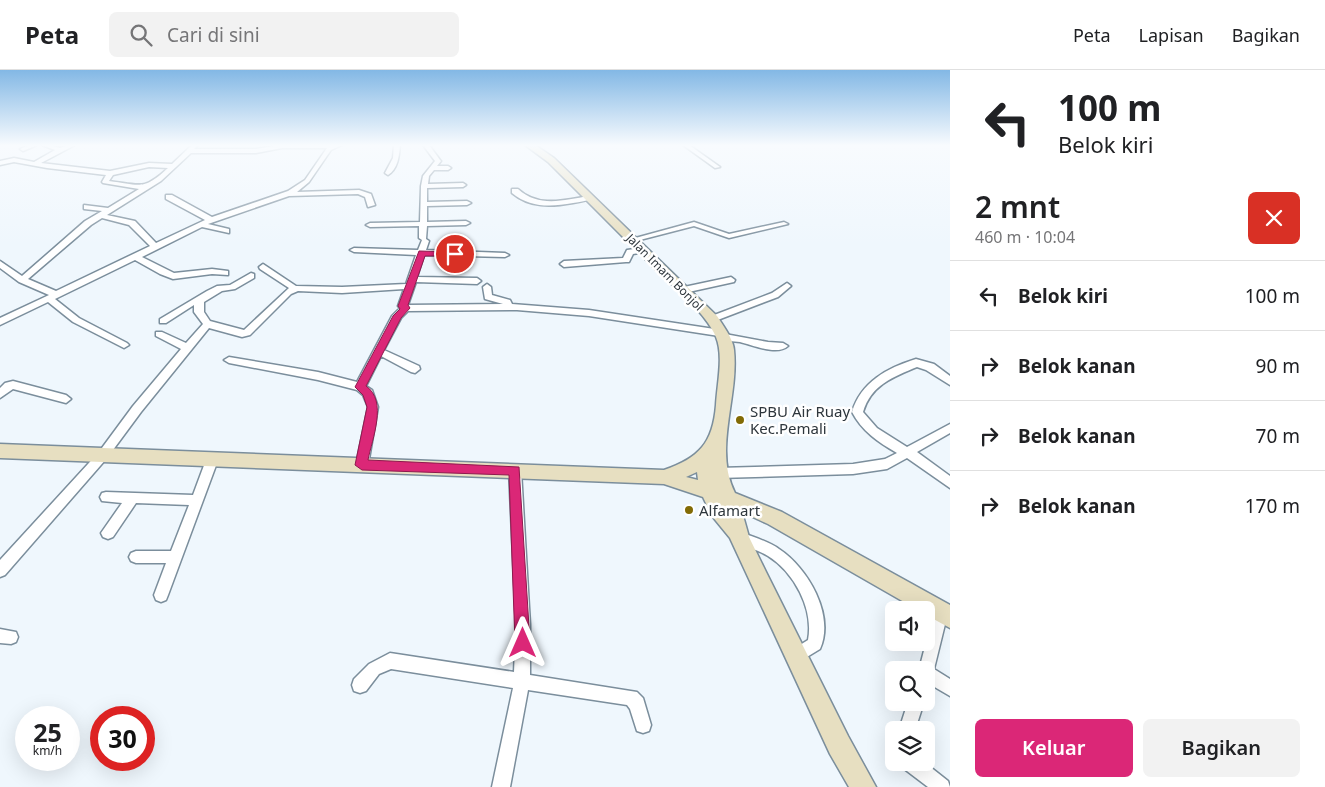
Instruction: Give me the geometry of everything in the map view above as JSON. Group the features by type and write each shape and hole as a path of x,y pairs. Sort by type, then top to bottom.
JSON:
{"main road":[{"name":"Jalan Imam Bonjol","path":"570,178 684,290 712,319 722,335 727,350 720,435 717,443 718,473 729,498 739,536"},
{"name":"Jalan Imam Bonjol","path":"706,457 710,446 720,435"},
{"path":"0,451 664,477 729,498 802,532 946,615"},
{"path":"664,477 688,469 706,457"},
{"path":"706,457 705,473 708,490 724,519 739,536 839,745 864,787"}],"street":[{"path":"107,178 105,182 146,188"},
{"path":"22,280 99,215 146,188 158,178"},
{"path":"0,322 211,220 288,194 304,184 308,178"},
{"path":"406,308 403,306 422,253 424,240 426,178"},
{"path":"424,186 463,185"},
{"path":"515,191 520,197 542,203 589,198"},
{"path":"288,194 362,193 368,196 371,205"},
{"path":"306,205 308,194"},
{"path":"169,197 211,220"},
{"path":"424,204 467,203"},
{"path":"87,207 108,210"},
{"path":"99,215 132,224 155,247"},
{"path":"370,225 466,223"},
{"path":"632,240 694,224 729,236 784,224"},
{"path":"200,225 226,231"},
{"path":"354,250 505,255"},
{"path":"564,264 626,260 630,252 642,250"},
{"path":"134,257 145,260 173,276 210,270 225,273"},
{"path":"0,264 22,280 53,297 76,320 124,346"},
{"path":"263,267 294,288 342,290 412,283 477,281"},
{"path":"163,321 210,293 220,288 232,287 251,276"},
{"path":"684,290 731,280"},
{"path":"712,319 775,295 788,286"},
{"path":"487,287 488,297 504,300 509,307"},
{"path":"199,301 199,312 208,325 242,334 247,333 294,288"},
{"path":"360,387 397,316 406,308 509,307 589,313 735,336 768,346 783,346"},
{"path":"0,570 103,455 208,325"},
{"path":"159,334 188,348"},
{"path":"379,351 415,368"},
{"path":"229,360 318,376 360,387 368,393 373,407 362,465"},
{"path":"950,381 930,367 916,363 879,380 869,387 862,397 857,412 860,418 886,442 908,453 950,484"},
{"path":"0,394 13,384 66,399"},
{"path":"718,473 872,467 887,464 950,428"},
{"path":"161,594 195,500 212,460"},
{"path":"501,787 522,680 523,624 515,470"},
{"path":"106,497 195,500"},
{"path":"108,533 133,498"},
{"path":"739,536 775,553 795,572 807,594 813,608 818,634 815,644 797,655"},
{"path":"136,557 174,557"},
{"path":"930,661 946,615"},
{"path":"360,685 374,670 390,661 631,698 637,704 643,725"},
{"path":"935,678 950,688"},
{"path":"921,771 942,787"}],"place":[{"name":"SPBU Air Ruay Kec.Pemali","path":"740,420"},
{"name":"Alfamart","path":"689,510"}],"route":[{"path":"455,254 422,253 403,306 406,308 397,316 360,387 368,393 373,402 362,465 515,470 523,643"}]}
